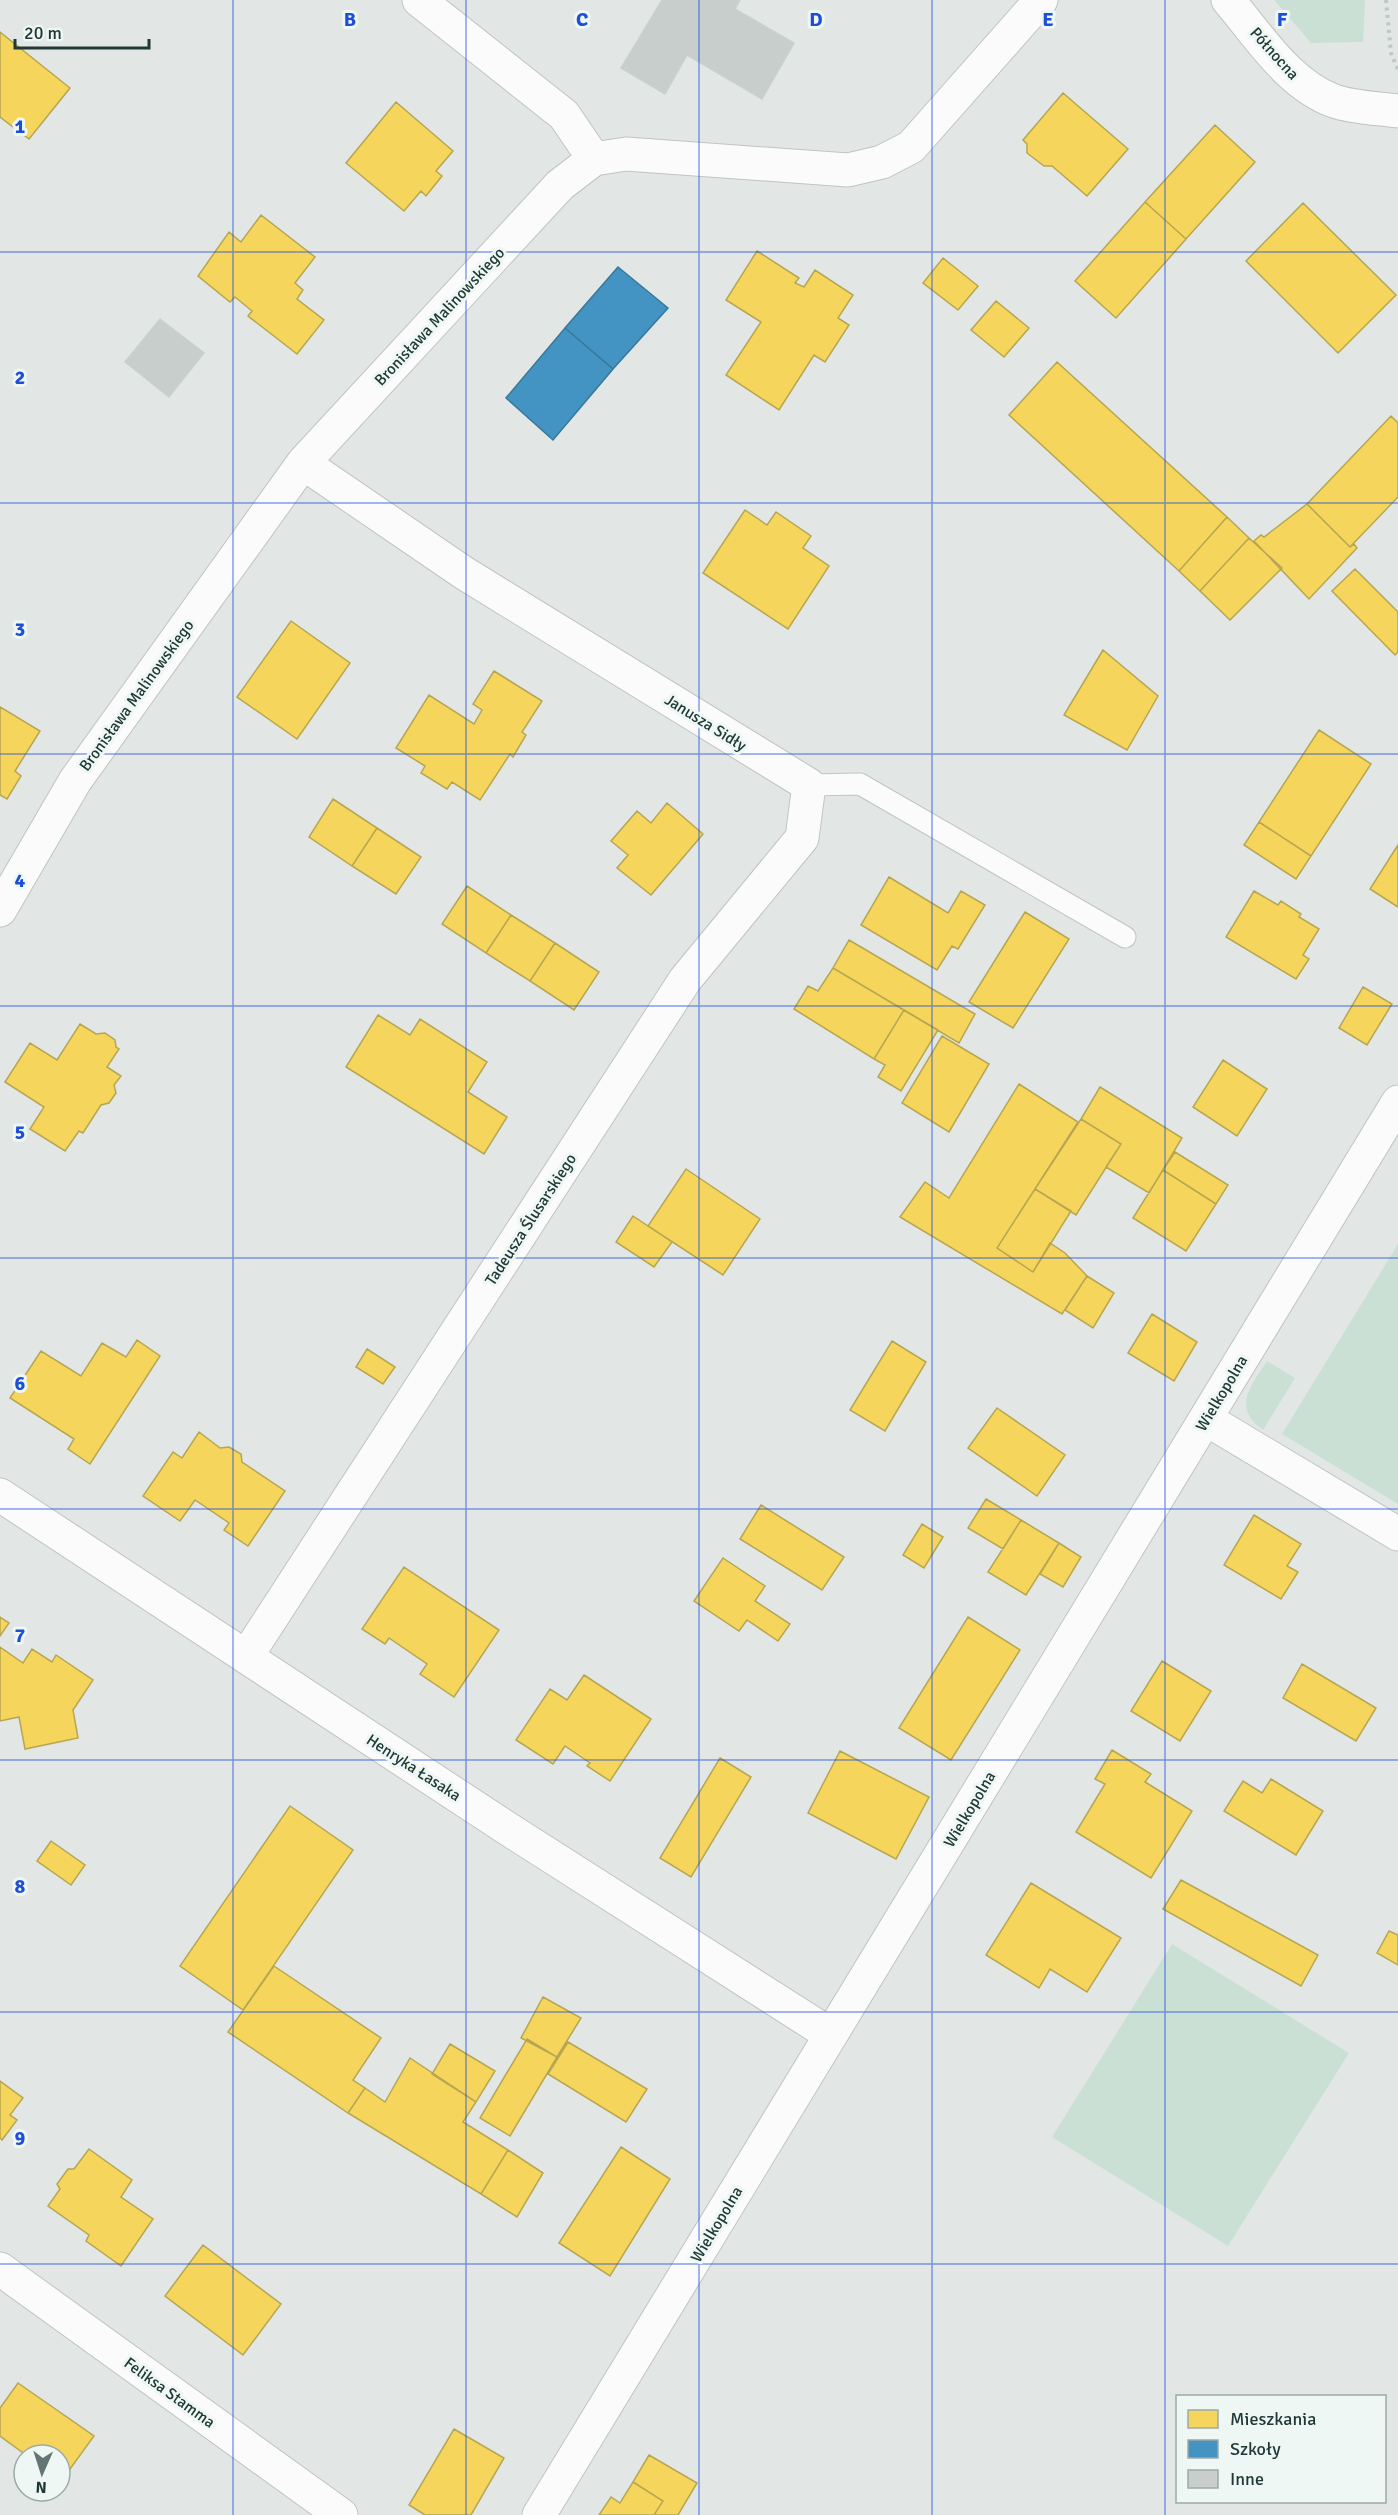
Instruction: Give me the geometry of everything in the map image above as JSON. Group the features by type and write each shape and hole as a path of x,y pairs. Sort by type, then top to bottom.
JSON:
{"street":[{"path":"419,0 564,115 594,159"},
{"name":"Bronisława Malinowskiego","path":"0,910 75,781 303,463 560,185 594,159 626,154 848,170 882,162 911,147 1041,0"},
{"name":"Północna","path":"1228,0 1292,75 1311,90 1336,101 1398,111"},
{"name":"Janusza Sidły","path":"303,463 464,573 809,785"},
{"name":"Tadeusza Ślusarskiego","path":"246,1657 685,980 802,838 809,785"},
{"name":"Wielkopolna","path":"539,2515 1398,1102"},
{"path":"1206,1419 1398,1534"},
{"name":"Henryka Łasaka","path":"0,1495 502,1826 831,2035"},
{"name":"Feliksa Stamma","path":"0,2269 341,2515"}],"lane":[{"path":"809,785 860,784 1125,937"}],"path":[{"path":"1386,0 1391,53 1398,70"}],"green space":[{"path":"1274,0 1365,0 1363,42 1311,43"},
{"path":"1398,1244 1398,1504 1282,1434"},
{"path":"1267,1361 1295,1378 1263,1430 1253,1421 1246,1405 1250,1388"},
{"path":"1172,1944 1349,2053 1228,2246 1052,2137"}],"building: Mieszkania":[{"path":"0,32 70,88 29,139 0,117"},
{"path":"1063,93 1128,149 1087,196 1052,166 1044,166 1027,153 1027,144 1023,140"},
{"path":"396,102 453,151 436,171 442,176 426,196 421,191 404,211 346,163"},
{"path":"1215,125 1255,162 1186,239 1145,202"},
{"path":"1145,202 1186,239 1116,318 1075,281"},
{"path":"1303,203 1396,295 1338,353 1246,261"},
{"path":"261,215 315,257 295,283 303,290 297,299 324,320 297,354 248,316 252,311 235,297 230,302 198,276 229,232 241,242"},
{"path":"757,251 799,278 795,283 804,287 815,270 853,295 838,318 849,325 825,362 814,355 779,410 726,375 761,322 726,300"},
{"path":"943,258 978,286 958,310 923,283"},
{"path":"996,301 1029,328 1004,357 971,330"},
{"path":"1057,362 1227,517 1179,571 1009,415"},
{"path":"1391,416 1398,423 1398,497 1350,547 1307,504"},
{"path":"1307,504 1350,547 1354,544 1357,548 1309,599 1254,541 1261,535 1264,537"},
{"path":"745,510 767,525 776,512 811,536 803,548 829,566 788,629 703,573"},
{"path":"1227,517 1249,538 1200,591 1179,571"},
{"path":"1249,538 1282,568 1230,620 1200,591"},
{"path":"1355,569 1398,612 1398,652 1395,655 1332,591"},
{"path":"291,621 350,663 297,739 237,697"},
{"path":"1103,650 1158,696 1127,750 1064,715"},
{"path":"494,671 542,701 522,732 526,735 513,757 510,754 480,800 452,782 447,789 421,773 425,766 396,748 429,695 474,724 482,710 473,704"},
{"path":"0,707 40,731 15,771 21,776 7,799 0,795"},
{"path":"1319,730 1371,764 1311,856 1259,822"},
{"path":"333,799 377,828 352,866 309,837"},
{"path":"667,803 703,834 651,895 617,868 628,855 611,841 637,811 651,823"},
{"path":"1259,822 1311,856 1296,879 1244,845"},
{"path":"377,828 421,857 396,894 352,866"},
{"path":"1398,845 1398,907 1370,889"},
{"path":"889,877 948,913 961,891 985,905 958,949 952,946 937,970 861,925"},
{"path":"467,886 511,915 486,953 442,924"},
{"path":"1254,891 1278,905 1281,901 1301,914 1299,917 1319,929 1303,955 1309,959 1296,979 1226,937"},
{"path":"1025,912 1069,939 1013,1028 969,1002"},
{"path":"511,915 555,943 530,981 486,953"},
{"path":"849,940 975,1014 959,1043 833,968"},
{"path":"555,943 599,972 574,1010 530,981"},
{"path":"833,968 904,1010 874,1059 794,1009 808,986 818,991"},
{"path":"1363,987 1392,1004 1367,1045 1339,1028"},
{"path":"904,1010 938,1030 901,1091 878,1077 885,1065 874,1059"},
{"path":"378,1015 410,1035 420,1019 487,1062 468,1092 507,1117 484,1154 346,1067"},
{"path":"80,1024 96,1034 105,1033 115,1040 116,1047 119,1049 107,1067 121,1076 114,1085 116,1093 109,1103 101,1105 83,1133 79,1131 65,1151 30,1129 44,1107 5,1082 30,1043 57,1060"},
{"path":"942,1036 989,1064 949,1132 902,1103"},
{"path":"1223,1060 1267,1089 1237,1136 1193,1107"},
{"path":"1019,1084 1078,1122 997,1248 1033,1272 1050,1243 1065,1253 1087,1276 1062,1314 900,1217 925,1182 949,1198"},
{"path":"1100,1087 1182,1138 1149,1193 1106,1167 1121,1144 1081,1119"},
{"path":"1081,1119 1121,1144 1076,1215 1035,1189"},
{"path":"1175,1152 1228,1185 1216,1204 1163,1170"},
{"path":"686,1169 760,1219 723,1275 648,1226"},
{"path":"1163,1170 1216,1204 1186,1251 1133,1218"},
{"path":"1035,1189 1071,1211 1033,1272 997,1248"},
{"path":"633,1216 672,1242 654,1267 616,1242"},
{"path":"1087,1276 1114,1293 1093,1328 1065,1310"},
{"path":"1152,1314 1197,1342 1174,1381 1128,1353"},
{"path":"137,1340 160,1356 90,1464 68,1449 74,1439 10,1398 41,1351 81,1376 102,1343 126,1357"},
{"path":"892,1341 926,1362 885,1431 850,1410"},
{"path":"367,1349 395,1367 383,1384 356,1367"},
{"path":"997,1408 1065,1455 1037,1496 968,1448"},
{"path":"199,1432 220,1448 229,1447 241,1454 242,1462 285,1491 248,1546 224,1530 229,1523 195,1500 180,1521 143,1496 173,1452 182,1458"},
{"path":"986,1499 1021,1520 1003,1549 968,1528"},
{"path":"761,1505 844,1557 822,1590 740,1539"},
{"path":"1254,1515 1301,1544 1287,1566 1298,1572 1281,1599 1224,1565"},
{"path":"1021,1520 1059,1543 1026,1595 988,1572"},
{"path":"922,1524 943,1537 924,1568 903,1555"},
{"path":"1059,1543 1081,1557 1063,1587 1040,1574"},
{"path":"723,1558 765,1586 755,1601 790,1624 778,1641 747,1620 739,1631 694,1601"},
{"path":"404,1567 499,1630 454,1697 420,1674 427,1664 389,1638 385,1644 362,1629"},
{"path":"0,1617 9,1623 0,1636"},
{"path":"968,1617 1020,1650 951,1760 899,1728"},
{"path":"0,1647 23,1663 32,1649 52,1662 56,1655 93,1680 73,1710 78,1738 25,1749 19,1717 0,1721"},
{"path":"1162,1661 1211,1691 1180,1741 1131,1711"},
{"path":"1302,1664 1376,1708 1356,1741 1283,1698"},
{"path":"584,1675 651,1719 610,1781 587,1766 590,1763 565,1746 553,1764 516,1740 550,1689 567,1700"},
{"path":"1112,1750 1151,1774 1145,1782 1192,1811 1151,1878 1076,1832 1105,1784 1095,1779"},
{"path":"840,1751 929,1797 896,1859 808,1813"},
{"path":"720,1758 751,1777 691,1877 660,1858"},
{"path":"1271,1779 1323,1811 1296,1855 1224,1811 1243,1781 1262,1793"},
{"path":"290,1806 353,1850 243,2010 180,1966"},
{"path":"51,1841 85,1865 71,1885 37,1861"},
{"path":"1181,1880 1318,1955 1301,1986 1163,1909"},
{"path":"1031,1883 1121,1938 1087,1992 1050,1969 1039,1988 986,1955"},
{"path":"1389,1931 1398,1935 1398,1965 1377,1953"},
{"path":"274,1966 381,2038 353,2080 365,2088 348,2113 228,2032"},
{"path":"543,1997 581,2018 557,2057 521,2038"},
{"path":"527,2039 557,2057 510,2136 480,2118"},
{"path":"568,2042 647,2089 626,2122 548,2074"},
{"path":"450,2044 495,2071 476,2102 432,2074"},
{"path":"410,2058 476,2102 463,2122 508,2150 481,2194 348,2113 365,2088 385,2102"},
{"path":"0,2081 23,2098 10,2115 17,2120 2,2140 0,2138"},
{"path":"621,2147 670,2179 610,2276 559,2243"},
{"path":"89,2149 132,2180 121,2197 153,2219 121,2266 86,2241 89,2235 48,2206 60,2189 57,2184 68,2169 74,2169"},
{"path":"508,2150 543,2173 517,2217 481,2194"},
{"path":"203,2245 281,2304 243,2355 165,2296"},
{"path":"18,2383 94,2436 72,2466 72,2443 12,2445 0,2436 0,2408"},
{"path":"454,2429 504,2458 471,2515 425,2515 409,2505"},
{"path":"649,2455 697,2483 678,2515 654,2515 663,2501 633,2482"},
{"path":"633,2482 663,2501 654,2515 599,2515 611,2497 620,2503"}],"building: Szkoły":[{"path":"618,267 668,308 613,369 565,328"},
{"path":"565,328 613,369 553,440 506,398"}],"building: Inne":[{"path":"662,0 740,0 735,9 794,43 762,99 687,55 665,94 621,68"},
{"path":"160,319 204,353 169,397 125,362"}]}
